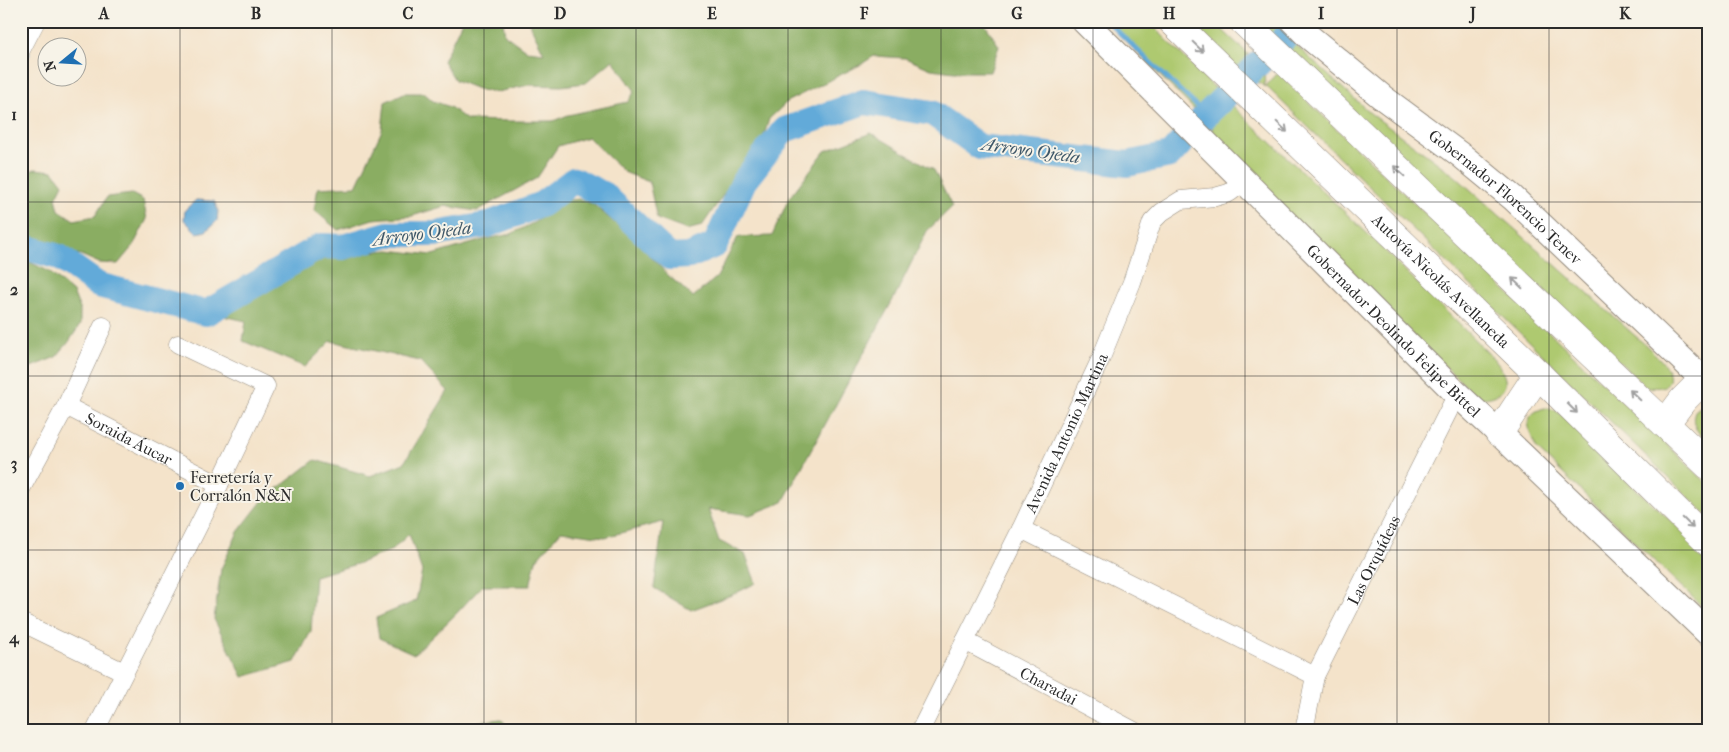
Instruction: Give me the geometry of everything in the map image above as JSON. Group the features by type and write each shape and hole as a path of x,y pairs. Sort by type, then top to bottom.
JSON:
{"highway":[{"name":"Autovía Nicolás Avellaneda","path":"1172,21 1538,374 1708,542"},
{"path":"1252,30 1708,465"},
{"path":"1499,433 1538,374"},
{"path":"1665,424 1683,400 1706,382"}],"street":[{"path":"21,50 36,21"},
{"name":"Gobernador Deolindo Felipe Bittel","path":"1084,21 1457,394 1708,633"},
{"name":"Gobernador Florencio Tenev","path":"1301,29 1382,97 1462,156 1513,198 1706,382"},
{"name":"Avenida Antonio Martina","path":"920,731 1022,528 1100,358 1132,282 1152,222 1162,212 1181,200 1215,198 1229,194 1244,182"},
{"path":"21,489 66,406 103,326"},
{"path":"95,731 219,485 266,386 178,344"},
{"name":"Las Orquídeas","path":"1304,731 1315,676 1457,394"},
{"name":"Soraida Áucar","path":"66,406 219,485"},
{"path":"1022,528 1315,676"},
{"path":"21,622 124,672"},
{"name":"Charadai","path":"965,641 1134,731"}],"green space":[{"path":"462,21 503,21 505,35 527,51 544,53 528,21 983,21 999,46 990,72 954,72 931,69 905,58 874,56 788,101 769,119 762,142 743,166 702,226 687,230 657,219 649,182 624,172 588,137 558,146 537,178 477,211 445,206 412,216 373,219 338,230 314,210 318,188 356,186 382,130 385,102 404,93 424,93 433,101 450,107 467,120 553,121 568,115 628,102 635,91 613,60 586,83 561,86 529,85 497,92 480,90 455,80 443,61"},
{"path":"1105,21 1148,21 1239,112 1371,237 1494,359 1501,369 1505,380 1503,390 1495,396 1478,398 1208,136 1213,128"},
{"path":"1179,21 1213,21 1248,54 1246,57 1264,73 1265,86 1235,69"},
{"path":"1257,21 1269,21 1370,113 1455,176 1655,354 1667,368 1669,381 1667,384 1659,387 1645,386"},
{"path":"1278,73 1708,484 1708,516 1268,88 1265,87"},
{"path":"871,133 934,170 952,207 927,231 895,296 783,502 750,515 708,509 719,541 745,554 756,583 734,594 691,610 654,588 663,522 605,537 561,531 536,560 530,586 482,586 414,654 379,638 376,618 416,601 422,571 409,534 392,550 357,564 315,576 311,631 295,662 243,677 214,619 221,569 238,532 263,500 315,460 370,476 404,463 448,391 420,361 331,341 305,367 243,341 246,321 223,316 233,307 260,290 334,254 347,259 368,252 389,250 432,255 511,234 535,222 563,201 580,199 594,205 636,241 669,276 693,297 717,277 738,237 772,236 789,198 825,151"},
{"path":"35,169 53,171 63,184 56,198 59,210 74,220 95,216 107,197 132,194 143,200 147,219 133,246 118,264 99,263 81,255 57,250 21,235 21,181 30,171"},
{"path":"21,258 48,271 73,292 80,309 80,325 56,357 21,371"},
{"path":"1708,406 1708,442 1694,425 1694,416 1695,411 1700,407"},
{"path":"1545,408 1555,410 1564,417 1613,468 1708,555 1708,612 1537,449 1529,430 1529,419 1537,411"},
{"path":"501,719 512,731 468,731 477,722"}],"water":[{"path":"196,200 214,201 218,210 217,221 206,231 197,233 184,220 185,210"}],"waterway":[{"path":"1107,21 1206,115"},
{"name":"Arroyo Ojeda","path":"21,246 59,257 98,285 206,313 321,246 343,247 388,234 435,234 487,225 542,204 574,180 604,195 670,257 689,256 715,245 744,181 784,130 864,102 932,113 980,147 1127,164 1170,155 1206,115 1302,21"},
{"path":"21,66 28,54"}],"place":[{"name":"Ferretería y Corralón N&N","path":"180,486"}]}
